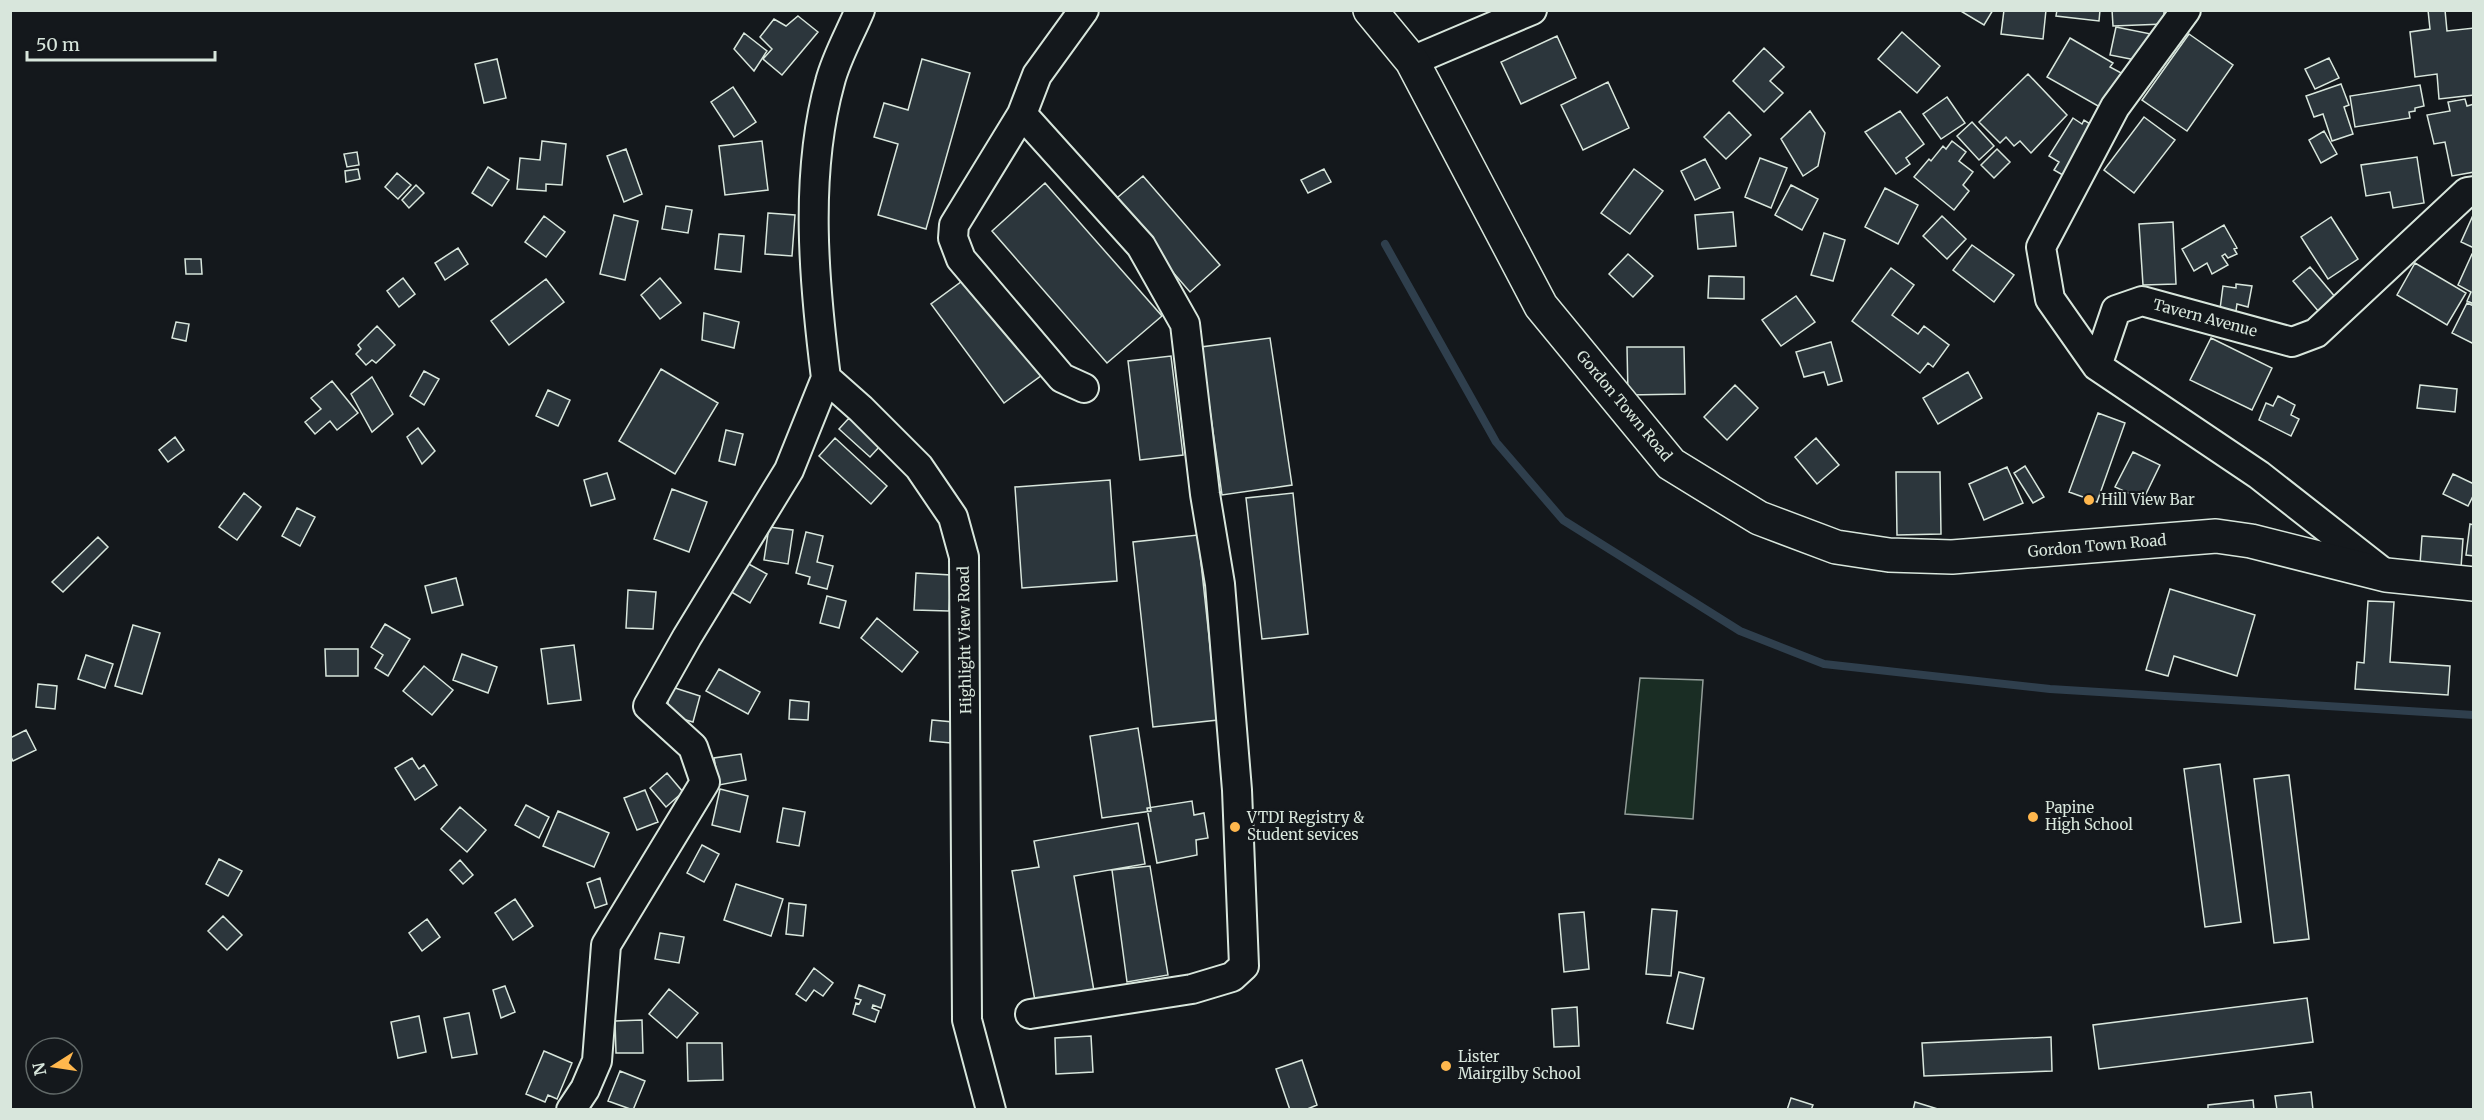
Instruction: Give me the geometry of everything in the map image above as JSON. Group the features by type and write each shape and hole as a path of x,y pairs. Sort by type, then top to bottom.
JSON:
{"main road":[{"name":"Gordon Town Road","path":"1370,10 1412,61 1541,306 1671,464 1759,518 1836,547 1889,555 1952,557 2216,536 2251,541 2386,575 2474,584"}],"street":[{"path":"571,1110 585,1089 597,1060 606,945 705,782 693,747 648,706 687,637 789,470 826,378 817,308 815,153 830,81 860,10"},
{"path":"1084,10 1037,75 1022,114 954,225 953,238 955,249 961,259 1062,378 1084,388"},
{"path":"1412,61 1532,10"},
{"path":"2186,10 2115,107 2041,247 2050,299 2097,366 2259,475 2386,575"},
{"path":"1022,114 1141,246 1185,324 1205,494 1220,585 1237,790 1244,966 1232,977 1192,989 1030,1014"},
{"name":"Tavern Avenue","path":"2097,366 2116,310 2142,301 2292,342 2316,333 2467,192 2474,191"},
{"name":"Highlight View Road","path":"826,378 861,409 919,467 953,517 964,557 967,1020 992,1110"}],"green space":[{"path":"1640,678 1703,680 1693,819 1625,814"}],"building":[{"path":"1959,10 1993,10 1984,25"},
{"path":"2004,10 2046,10 2043,39 2001,34"},
{"path":"2057,10 2100,10 2099,21 2056,16"},
{"path":"2112,10 2164,10 2164,24 2113,26"},
{"path":"2428,10 2445,10 2447,31 2474,28 2474,95 2439,99 2437,74 2415,77 2410,32 2430,29"},
{"path":"798,16 818,32 782,75 763,59 772,49 760,37 774,19 786,26"},
{"path":"2116,27 2151,34 2146,62 2110,55"},
{"path":"1902,32 1940,66 1917,93 1878,59"},
{"path":"744,33 767,51 754,71 734,49"},
{"path":"2189,34 2233,65 2187,131 2142,100"},
{"path":"1557,36 1576,78 1521,104 1501,62"},
{"path":"2070,38 2113,63 2110,67 2125,75 2105,110 2047,77"},
{"path":"1764,48 1784,67 1770,81 1783,93 1764,112 1733,81"},
{"path":"2329,58 2339,78 2315,89 2305,69"},
{"path":"497,59 506,98 484,103 475,64"},
{"path":"922,59 970,73 926,229 878,215 898,144 874,137 884,103 908,110"},
{"path":"2028,74 2067,115 2031,153 2020,141 2014,146 2006,137 2000,143 1979,122"},
{"path":"1608,82 1629,128 1583,150 1561,105"},
{"path":"2341,84 2349,105 2344,107 2353,134 2332,141 2323,114 2314,117 2306,96"},
{"path":"2420,85 2424,106 2409,112 2410,118 2355,127 2350,96"},
{"path":"733,87 756,122 734,137 711,102"},
{"path":"1947,97 1965,123 1941,139 1923,114"},
{"path":"2465,99 2467,106 2474,104 2474,172 2452,176 2445,142 2434,144 2427,115 2450,111 2448,102"},
{"path":"1810,111 1825,133 1818,166 1803,176 1781,139"},
{"path":"1900,111 1924,144 1906,158 1910,164 1896,174 1865,132"},
{"path":"1729,112 1751,135 1726,159 1704,137"},
{"path":"2144,117 2175,140 2134,193 2104,170"},
{"path":"2073,118 2082,124 2084,120 2098,129 2068,178 2054,170 2059,162 2049,156"},
{"path":"1972,122 1994,146 1979,160 1957,136"},
{"path":"2324,131 2337,154 2321,163 2309,140"},
{"path":"542,141 566,144 562,185 546,184 546,191 517,189 520,158 540,160"},
{"path":"762,141 768,190 725,195 719,146"},
{"path":"1952,141 1966,152 1959,161 1973,172 1963,185 1969,191 1954,210 1914,177 1929,159 1931,161 1943,146 1946,149"},
{"path":"626,149 642,194 624,202 607,156"},
{"path":"1997,149 2010,162 1994,178 1981,165"},
{"path":"357,152 359,165 347,167 344,154"},
{"path":"2417,157 2424,203 2393,208 2390,192 2366,196 2361,165"},
{"path":"1760,158 1787,168 1771,208 1745,197"},
{"path":"1705,159 1720,188 1695,200 1681,171"},
{"path":"488,167 509,180 492,206 472,193"},
{"path":"358,169 360,179 346,182 345,171"},
{"path":"1324,169 1331,182 1308,193 1301,180"},
{"path":"1634,169 1663,191 1630,234 1601,213"},
{"path":"397,173 411,185 398,199 385,187"},
{"path":"1143,176 1220,265 1190,292 1112,202"},
{"path":"1045,183 1162,316 1107,363 992,231"},
{"path":"416,185 424,193 409,208 402,200"},
{"path":"1791,185 1818,199 1802,230 1775,215"},
{"path":"1885,188 1918,205 1898,244 1865,227"},
{"path":"666,206 692,210 688,233 662,229"},
{"path":"1733,212 1736,246 1698,249 1695,215"},
{"path":"768,213 795,215 792,256 765,254"},
{"path":"2474,213 2474,248 2461,242"},
{"path":"614,215 638,221 625,280 600,274"},
{"path":"544,216 565,232 546,257 525,242"},
{"path":"1942,216 1966,239 1947,259 1923,236"},
{"path":"2331,217 2358,259 2328,279 2301,237"},
{"path":"2173,222 2176,284 2143,285 2139,224"},
{"path":"2224,225 2237,248 2234,249 2237,254 2228,258 2225,254 2222,256 2228,265 2212,274 2207,263 2194,271 2182,249"},
{"path":"1824,233 1845,240 1833,281 1811,275"},
{"path":"719,234 744,236 741,272 715,269"},
{"path":"1972,245 2014,275 1994,302 1953,270"},
{"path":"458,248 468,264 445,280 435,263"},
{"path":"1628,254 1653,276 1633,297 1609,274"},
{"path":"2474,254 2474,304 2467,301 2471,292 2458,285"},
{"path":"185,259 201,259 202,274 186,274"},
{"path":"2415,263 2466,293 2447,325 2397,295"},
{"path":"2310,267 2336,298 2319,312 2293,281"},
{"path":"1891,268 1914,285 1892,315 1918,334 1924,326 1949,345 1933,367 1928,363 1920,373 1852,321"},
{"path":"969,276 1042,375 1004,403 931,304"},
{"path":"1709,276 1744,277 1744,299 1708,298"},
{"path":"403,278 415,294 399,307 387,291"},
{"path":"660,278 681,303 660,319 641,295"},
{"path":"546,279 564,302 509,345 491,321"},
{"path":"2236,284 2252,286 2248,307 2237,304 2236,311 2220,309 2223,286 2236,288"},
{"path":"1796,296 1815,322 1781,346 1762,320"},
{"path":"2467,303 2474,306 2474,344 2452,333"},
{"path":"704,313 739,322 734,348 702,340"},
{"path":"176,322 189,324 186,341 172,338"},
{"path":"377,326 395,345 376,363 372,360 366,365 356,354 361,349 358,345"},
{"path":"1270,338 1292,485 1222,495 1201,347"},
{"path":"2211,338 2272,368 2252,410 2190,380"},
{"path":"1831,342 1842,381 1828,385 1824,372 1804,377 1796,352"},
{"path":"1627,347 1684,347 1685,394 1628,395"},
{"path":"1171,356 1183,455 1140,460 1128,361"},
{"path":"661,369 718,403 675,474 619,441"},
{"path":"424,371 439,379 424,405 410,396"},
{"path":"1968,372 1982,398 1938,424 1923,398"},
{"path":"372,377 393,414 372,432 351,394"},
{"path":"332,381 358,413 337,430 330,421 315,434 305,422 321,409 311,398"},
{"path":"1735,385 1758,408 1727,440 1704,417"},
{"path":"2420,385 2457,389 2455,412 2417,408"},
{"path":"548,390 570,400 558,426 536,416"},
{"path":"2278,396 2295,405 2291,415 2299,419 2291,436 2259,420 2266,403 2273,406"},
{"path":"2098,413 2125,423 2097,502 2069,492"},
{"path":"849,418 880,446 870,457 839,429"},
{"path":"418,428 435,451 422,464 407,437"},
{"path":"726,430 743,434 735,465 719,461"},
{"path":"175,437 184,450 168,462 159,450"},
{"path":"835,438 887,486 871,504 819,456"},
{"path":"1816,438 1839,465 1817,484 1795,457"},
{"path":"2133,452 2160,465 2143,500 2115,487"},
{"path":"2025,466 2044,497 2033,503 2014,473"},
{"path":"2007,467 2023,503 1984,520 1969,484"},
{"path":"1896,472 1940,472 1941,534 1897,535"},
{"path":"607,473 615,499 591,506 584,480"},
{"path":"2453,474 2474,484 2474,494 2468,506 2443,494"},
{"path":"1110,480 1117,581 1022,588 1015,487"},
{"path":"672,489 707,502 689,552 654,539"},
{"path":"244,493 261,507 237,540 219,527"},
{"path":"1293,493 1308,634 1262,639 1246,498"},
{"path":"297,508 315,517 300,546 282,536"},
{"path":"2470,524 2474,525 2474,556 2466,555"},
{"path":"769,527 793,530 788,564 764,560"},
{"path":"806,532 823,536 817,562 833,566 827,589 808,584 810,577 796,573"},
{"path":"1198,535 1218,720 1153,727 1133,542"},
{"path":"2422,536 2463,539 2461,568 2420,564"},
{"path":"98,537 108,547 63,592 52,582"},
{"path":"745,562 767,574 750,603 728,590"},
{"path":"916,573 951,575 949,611 914,610"},
{"path":"456,578 463,605 432,613 425,586"},
{"path":"2170,589 2255,615 2237,676 2174,656 2168,676 2146,670"},
{"path":"628,590 656,592 653,629 626,628"},
{"path":"827,596 846,601 839,628 820,623"},
{"path":"2368,601 2394,602 2390,662 2450,666 2448,695 2355,689 2357,662 2364,663"},
{"path":"877,618 918,652 902,672 861,638"},
{"path":"385,624 410,639 388,676 375,668 383,655 371,647"},
{"path":"133,625 160,633 142,694 115,686"},
{"path":"574,645 581,700 548,704 541,649"},
{"path":"325,649 358,649 358,676 326,676"},
{"path":"462,654 497,667 488,693 453,680"},
{"path":"86,655 113,664 105,688 78,679"},
{"path":"424,666 453,690 432,715 403,691"},
{"path":"719,669 760,692 748,714 706,691"},
{"path":"38,684 57,686 55,709 36,707"},
{"path":"672,687 700,696 693,722 665,714"},
{"path":"790,700 809,702 808,720 789,719"},
{"path":"932,720 953,722 951,743 930,741"},
{"path":"1138,728 1151,811 1102,818 1090,736"},
{"path":"26,730 36,750 13,761 10,755 10,738"},
{"path":"741,754 746,780 719,785 714,758"},
{"path":"412,758 419,769 424,765 437,785 415,800 395,768"},
{"path":"2220,764 2241,922 2205,927 2184,769"},
{"path":"667,773 683,792 666,807 650,788"},
{"path":"2289,775 2309,939 2274,943 2254,779"},
{"path":"720,789 748,796 740,832 712,825"},
{"path":"645,790 658,822 637,830 624,798"},
{"path":"1192,801 1194,815 1204,813 1208,838 1196,840 1197,855 1157,863 1147,808"},
{"path":"526,805 549,817 539,838 515,825"},
{"path":"460,807 486,830 467,852 441,829"},
{"path":"783,808 805,812 799,846 777,842"},
{"path":"558,811 609,833 594,867 543,846"},
{"path":"1138,823 1145,864 1074,876 1094,991 1035,1001 1012,871 1039,867 1034,841"},
{"path":"702,845 719,854 704,882 687,873"},
{"path":"219,859 242,871 228,896 206,884"},
{"path":"460,860 473,875 463,884 450,870"},
{"path":"1150,866 1168,975 1127,982 1112,870"},
{"path":"600,878 607,904 595,908 587,883"},
{"path":"736,884 783,899 771,936 724,920"},
{"path":"515,899 533,926 513,940 495,913"},
{"path":"789,903 806,905 803,936 786,934"},
{"path":"1652,909 1677,911 1671,976 1646,974"},
{"path":"1584,912 1589,969 1564,972 1559,914"},
{"path":"223,916 242,935 227,950 208,931"},
{"path":"427,919 440,937 422,951 409,933"},
{"path":"660,933 684,937 679,963 655,959"},
{"path":"814,968 833,983 823,996 814,990 806,1001 796,994"},
{"path":"1679,972 1704,978 1693,1029 1667,1023"},
{"path":"859,985 885,995 881,1008 873,1005 872,1008 879,1011 875,1022 853,1014 856,1003 859,1004 861,1000 855,998"},
{"path":"505,986 515,1012 501,1018 493,990"},
{"path":"669,989 698,1013 677,1038 649,1014"},
{"path":"2307,998 2313,1042 2099,1069 2093,1025"},
{"path":"1577,1007 1579,1046 1554,1047 1552,1009"},
{"path":"469,1013 477,1054 452,1058 444,1018"},
{"path":"419,1016 426,1052 398,1058 391,1022"},
{"path":"642,1020 643,1053 616,1053 615,1021"},
{"path":"1091,1036 1093,1072 1056,1074 1055,1038"},
{"path":"2051,1037 2052,1071 1924,1076 1922,1043"},
{"path":"687,1043 722,1043 723,1080 688,1081"},
{"path":"544,1051 572,1063 557,1099 548,1095 545,1102 526,1094"},
{"path":"1302,1060 1317,1105 1305,1110 1290,1110 1276,1069"},
{"path":"620,1071 645,1081 633,1110 608,1101"},
{"path":"2311,1092 2313,1110 2277,1110 2275,1096"},
{"path":"1791,1098 1813,1105 1811,1110 1787,1110"},
{"path":"2253,1100 2254,1110 2208,1110 2208,1105"},
{"path":"1915,1102 1941,1110 1913,1110"}],"waterway":[{"path":"1385,244 1496,442 1563,520 1740,631 1824,664 2050,689 2474,715"}],"place":[{"name":"Hill View Bar","path":"2089,500"},
{"name":"Papine High School","path":"2033,817"},
{"name":"VTDI Registry & Student sevices","path":"1235,827"},
{"name":"Lister Mairgilby School","path":"1446,1066"}]}
